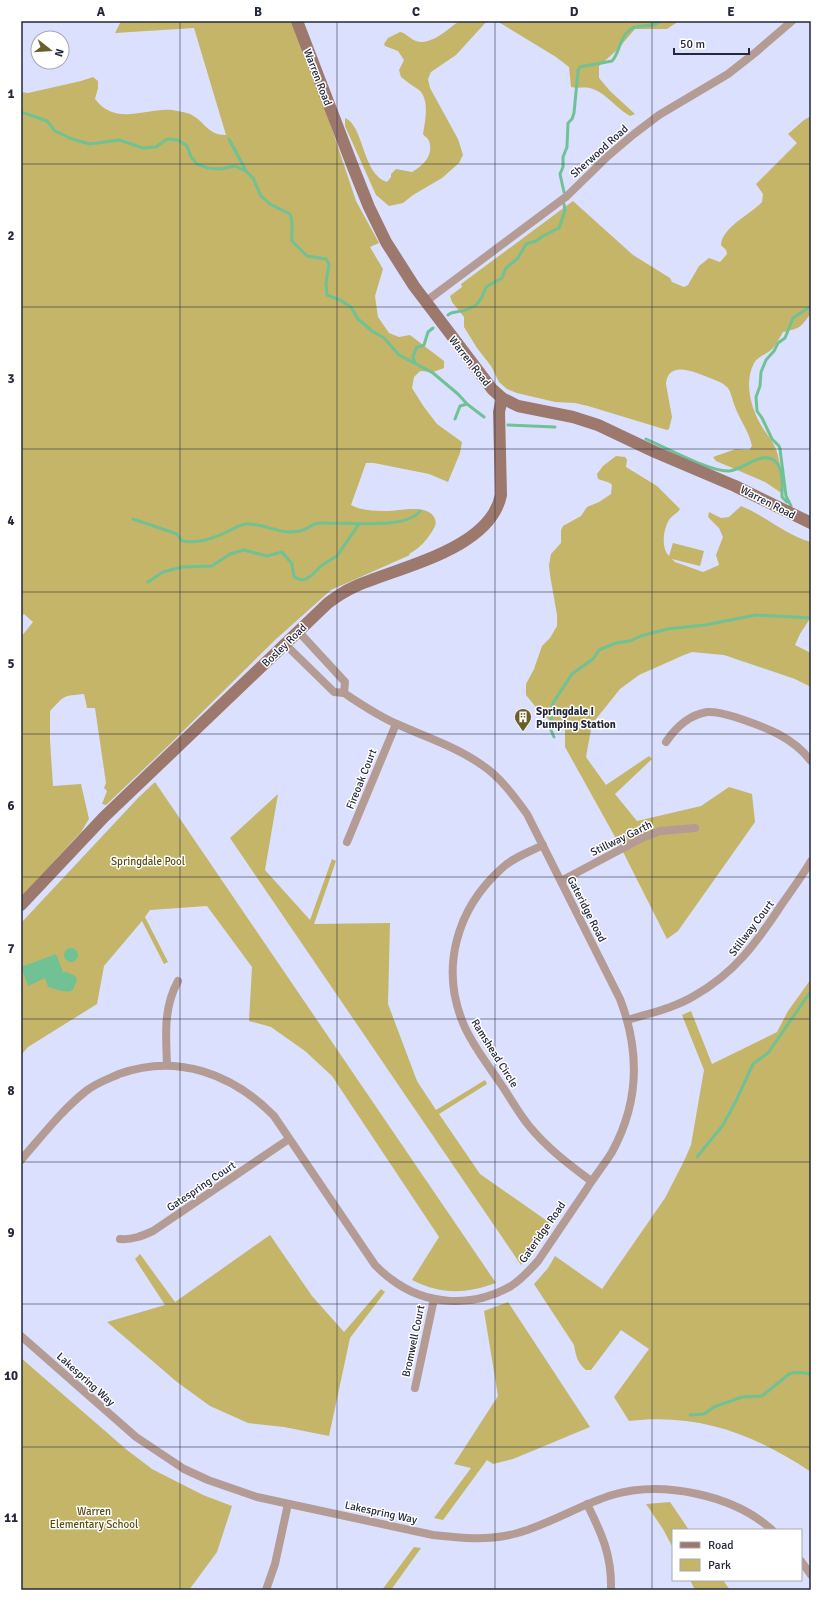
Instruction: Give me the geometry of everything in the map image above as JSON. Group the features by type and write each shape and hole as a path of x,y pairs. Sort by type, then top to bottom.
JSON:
{"street":[{"name":"Warren Road","path":"297,21 372,213 395,258 425,302 485,381 502,398 510,403 528,409 572,417 598,425 655,452 735,486 811,523"},
{"name":"Sherwood Road","path":"425,302 567,196 608,156 640,129 659,115 728,74 792,21"},
{"name":"Bosley Road","path":"21,905 104,818 323,607 353,587 427,560 455,546 488,522 495,514 501,495 499,412 502,398"},
{"path":"298,631 345,682 344,693"},
{"name":"Gateridge Road","path":"21,1160 69,1106 88,1090 106,1079 147,1066 167,1065 194,1068 231,1082 260,1102 274,1116 375,1265 390,1279 403,1288 434,1299 463,1301 479,1299 495,1294 512,1285 526,1274 538,1261 591,1181 612,1153 629,1111 633,1089 634,1065 628,1020 620,999 527,814 508,790 483,766 446,744 396,724 363,706 344,693 334,692 285,644"},
{"path":"666,742 673,730 685,721 697,715 708,712 721,713 765,727 792,742 805,753 811,761"},
{"name":"Fireoak Court","path":"347,842 396,724"},
{"name":"Stillway Garth","path":"560,881 660,831 695,828"},
{"name":"Ramshead Circle","path":"543,845 519,857 502,868 485,885 471,904 461,926 454,951 452,977 456,1000 463,1024 474,1044 530,1127 546,1145 564,1161 591,1181"},
{"name":"Stillway Court","path":"628,1020 674,1005 693,997 711,986 733,969 750,950 766,928 811,861"},
{"path":"167,1065 166,1018 169,1001 178,981"},
{"name":"Gatespring Court","path":"120,1239 138,1237 153,1231 289,1139"},
{"name":"Bromwell Court","path":"415,1388 434,1299"},
{"name":"Lakespring Way","path":"21,1336 110,1415 159,1453 184,1469 208,1480 258,1497 433,1535 462,1539 488,1538 514,1534 534,1528 587,1504 614,1494 638,1490 662,1489 688,1491 729,1504 748,1514 770,1529"},
{"path":"266,1590 275,1564 288,1504"},
{"path":"587,1504 602,1536 609,1557 611,1590"},
{"path":"802,1562 811,1575"}],"green space":[{"path":"121,21 292,21 325,108 356,201 379,243 370,247 383,269 375,296 378,317 389,333 399,337 410,335 444,361 444,368 433,372 419,372 414,377 412,388 437,424 462,442 460,453 448,482 429,474 374,463 366,463 351,505 362,509 375,511 419,509 426,511 431,514 436,521 435,527 429,536 420,546 409,554 410,555 331,590 275,640 106,805 102,804 107,791 104,788 106,783 95,708 87,708 84,694 65,697 50,711 53,786 81,784 89,819 81,832 21,897 21,637 33,622 24,614 22,616 21,615 21,92 28,93 93,77 98,81 95,99 103,107 112,112 132,114 172,110 190,114 214,133 226,135 194,28 115,33"},
{"path":"459,21 487,21 456,55 431,72 428,79 430,88 458,139 463,155 459,163 442,178 413,195 403,203 389,206 376,195 345,126 345,118 351,122 356,130 368,161 379,178 387,182 391,177 391,174 396,169 412,172 420,167 426,160 430,151 429,141 423,134 426,111 425,99 419,90 401,77 399,70 404,60 398,51 385,46 384,44 388,38 400,32 416,41 428,41 439,36"},
{"path":"497,21 679,21 667,29 635,29 617,50 599,66 599,78 610,91 635,114 630,116 598,91 590,88 571,87 569,67 556,57"},
{"path":"811,116 811,313 800,327 783,332 773,348 754,363 749,380 750,398 756,415 777,452 782,478 783,494 765,482 716,461 713,457 736,449 749,450 752,446 749,435 727,387 705,376 687,370 676,370 671,372 666,384 672,417 669,429 667,430 588,406 575,403 555,402 517,393 507,389 499,382 491,366 477,348 464,327 464,317 452,302 450,296 462,287 461,284 573,201 633,255 670,278 672,282 684,287 688,285 699,266 709,258 720,262 727,254 726,250 721,245 726,232 762,202 763,194 756,184 797,143 788,134"},
{"path":"616,456 625,457 627,460 626,467 657,486 680,509 670,518 665,529 664,544 666,553 669,556 673,543 704,551 700,566 672,559 675,562 703,572 719,565 716,555 723,537 719,528 708,517 709,512 721,518 729,517 741,506 793,535 811,542 811,617 795,645 811,653 811,687 795,679 724,655 692,652 639,675 620,689 592,724 586,757 606,785 649,756 652,759 615,794 637,821 701,806 729,787 752,794 755,822 678,931 667,939 619,844 565,747 565,730 553,724 526,695 526,684 534,669 542,646 550,638 557,626 557,615 549,565 551,554 561,543 561,530 563,526 581,516 587,507 599,502 611,494 612,485 598,479 597,474 603,466"},
{"name":"Springdale Pool","path":"155,782 496,1283 485,1287 464,1291 454,1291 433,1288 412,1280 439,1237 332,1076 305,1051 271,1027 249,1021 252,967 207,906 150,910 145,917 168,962 164,964 142,921 104,966 97,1004 28,1047 21,1055 21,923 138,798"},
{"path":"278,794 265,870 310,920 332,859 336,861 314,924 390,923 388,1004 417,1081 436,1110 485,1080 487,1084 439,1114 480,1174 550,1223 521,1265 230,838"},
{"path":"811,979 811,1472 768,1447 725,1429 679,1420 655,1419 629,1421 614,1397 649,1349 621,1330 591,1370 586,1370 579,1362 574,1345 534,1284 548,1268 555,1256 602,1289 665,1198 691,1145 704,1070 682,1015 691,1011 712,1064 777,1032 788,1011"},
{"path":"270,1235 312,1296 344,1332 381,1289 385,1292 350,1338 329,1436 284,1427 248,1423 210,1406 177,1382 107,1322 165,1305 135,1259 140,1254 175,1302"},
{"path":"508,1302 590,1427 513,1459 493,1464 487,1460 443,1520 434,1518 471,1468 454,1464 498,1396 484,1311"},
{"name":"Warren Elementary School","path":"21,1358 127,1450 152,1469 203,1495 232,1506 217,1552 189,1590 21,1590"},
{"path":"670,1502 688,1529 672,1529 672,1546 663,1529 646,1504"},
{"path":"414,1547 421,1548 391,1590 382,1590"},
{"path":"690,1581 724,1581 730,1590 695,1590"}],"shaded area":[{"path":"71,948 76,950 78,955 76,960 71,962 66,960 64,955 66,950"},
{"path":"56,954 63,972 67,972 75,976 77,980 73,990 64,991 48,987 45,978 28,986 21,967"}],"waterway":[{"path":"564,192 560,174 563,167 563,157 567,147 568,123 572,119 574,113 578,71 580,67 612,61 615,58 627,32 635,27 653,25 660,21"},
{"path":"21,112 47,121 55,131 72,139 90,144 119,140 143,148 156,147 167,139 178,140 187,146 191,157 197,164 208,168 221,169 235,166 246,171 253,178 261,196 270,204 290,214 292,224 292,241 307,256 326,259 329,264 326,283 327,295 340,300 351,307 358,319 372,331 384,338 399,355 433,373 458,394 467,404 484,417"},
{"path":"229,139 246,171"},
{"path":"448,315 450,313 463,311 476,305 482,298 486,287 502,278 506,268 518,258 526,244 536,241 559,228 565,211 564,204"},
{"path":"791,506 786,496 780,449 772,439 757,411 756,397 760,386 761,372 766,360 774,351 778,343 785,338 793,318 811,306"},
{"path":"415,363 413,357 416,348 424,345 428,332 433,328"},
{"path":"455,419 460,406 467,404"},
{"path":"508,425 555,427"},
{"path":"646,439 711,468 721,470 734,470 758,459 770,458 775,461 780,468 782,478 782,497 787,502"},
{"path":"133,519 177,534 182,541 194,542 212,538 246,524 294,532 303,530 318,523 373,524 402,521 413,517 420,511"},
{"path":"148,582 163,572 182,567 212,566 230,554 244,550 267,556 282,552 292,564 294,577 301,580 306,579 322,565 337,556 359,524"},
{"path":"554,737 550,728 553,703 572,674 593,659 599,650 616,643 630,641 641,636 667,629 705,625 756,615 811,618"},
{"path":"697,1157 723,1125 753,1064 768,1053 811,991"},
{"path":"690,1415 704,1414 714,1407 742,1397 762,1396 789,1374 797,1372 811,1374"}],"place":[{"name":"Springdale I Pumping Station","path":"523,732"}]}
